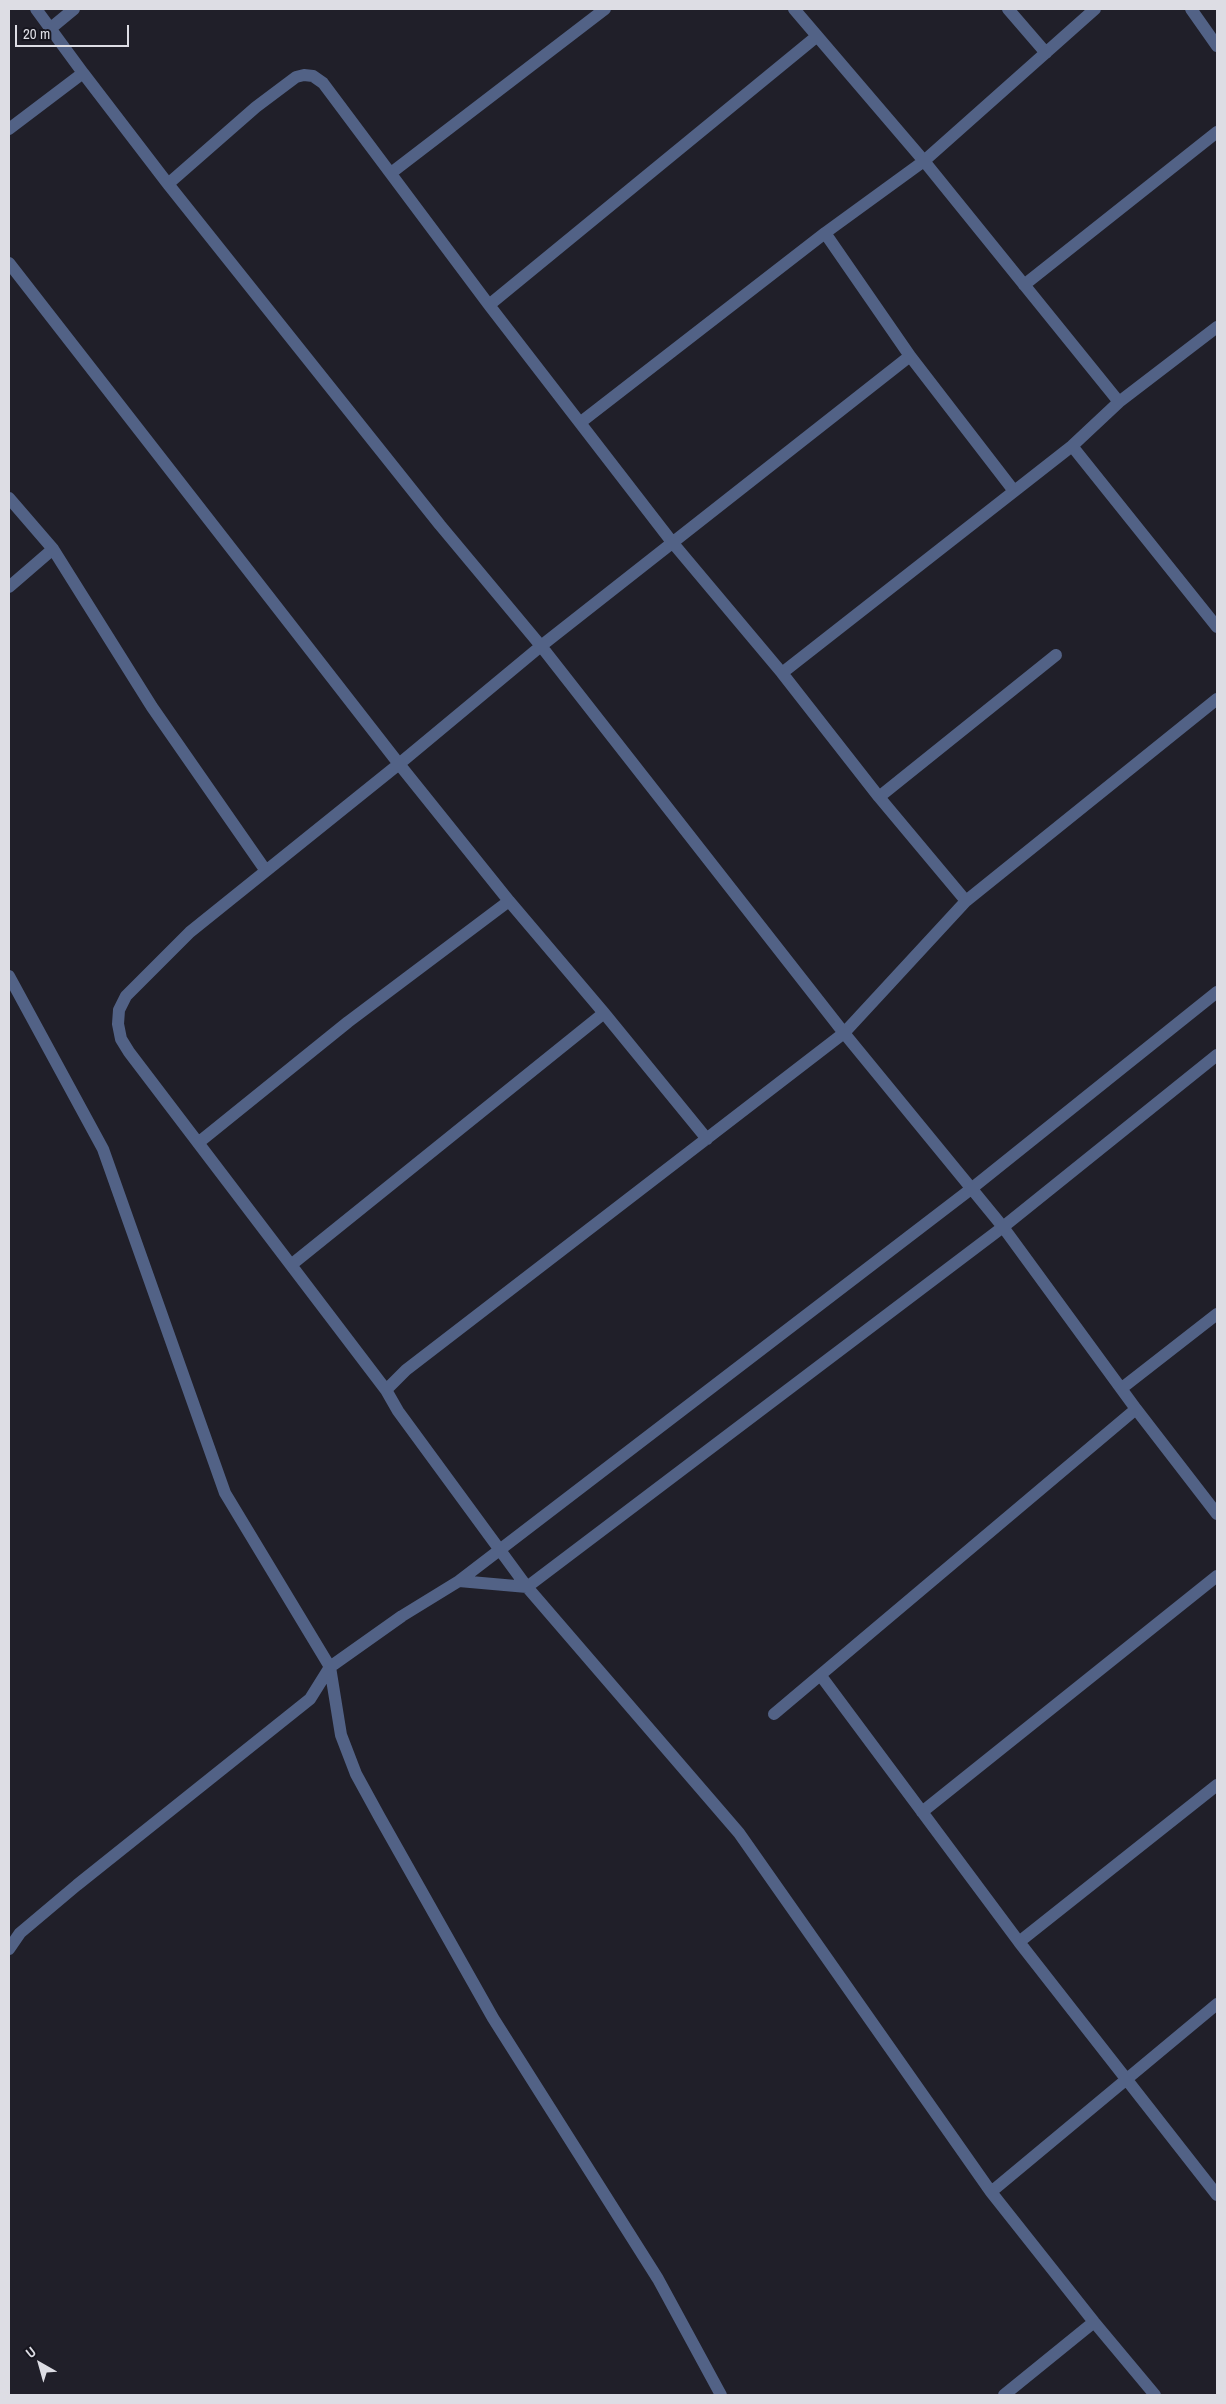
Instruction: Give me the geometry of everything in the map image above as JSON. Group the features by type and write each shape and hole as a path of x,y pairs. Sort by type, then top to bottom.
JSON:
{"street":[{"path":"36,9 168,184 440,525 541,646 844,1033 1003,1227 1136,1409 1217,1514"},
{"path":"51,28 74,9"},
{"path":"391,173 605,9"},
{"path":"794,9 924,161 1119,402"},
{"path":"1008,9 1046,53"},
{"path":"581,422 825,233 924,161 1095,9"},
{"path":"1191,9 1217,46"},
{"path":"488,305 816,37"},
{"path":"9,129 84,73"},
{"path":"168,184 256,106 296,77 304,75 313,76 323,83 488,305 581,422 672,542 782,673 879,797 966,901"},
{"path":"1024,285 1217,132"},
{"path":"825,233 910,356 1014,491"},
{"path":"9,263 400,764 509,900 706,1139"},
{"path":"782,673 1072,446 1119,402 1217,327"},
{"path":"910,356 541,646 400,764 190,932 126,996 119,1010 118,1024 121,1038 198,1143 386,1390 398,1411 527,1587 739,1833 991,2192 1094,2322 1155,2395"},
{"path":"1072,446 1217,627"},
{"path":"9,498 53,548 152,707 266,871"},
{"path":"9,587 53,548"},
{"path":"879,797 1056,655"},
{"path":"386,1390 406,1370 844,1033 966,901 1217,699"},
{"path":"198,1143 348,1022 509,900"},
{"path":"9,976 103,1149 225,1493 330,1667 341,1734 356,1774 493,2018 658,2279 721,2395"},
{"path":"9,1949 20,1933 77,1885 310,1699 330,1667 402,1616 459,1581 500,1551 971,1189 1217,992"},
{"path":"291,1265 604,1013"},
{"path":"459,1581 527,1587 1003,1227 1217,1055"},
{"path":"1122,1388 1217,1314"},
{"path":"774,1714 1136,1409"},
{"path":"922,1812 1217,1576"},
{"path":"821,1676 1020,1942 1217,2195"},
{"path":"1020,1942 1217,1785"},
{"path":"991,2192 1217,2004"},
{"path":"1004,2395 1094,2322"}]}
